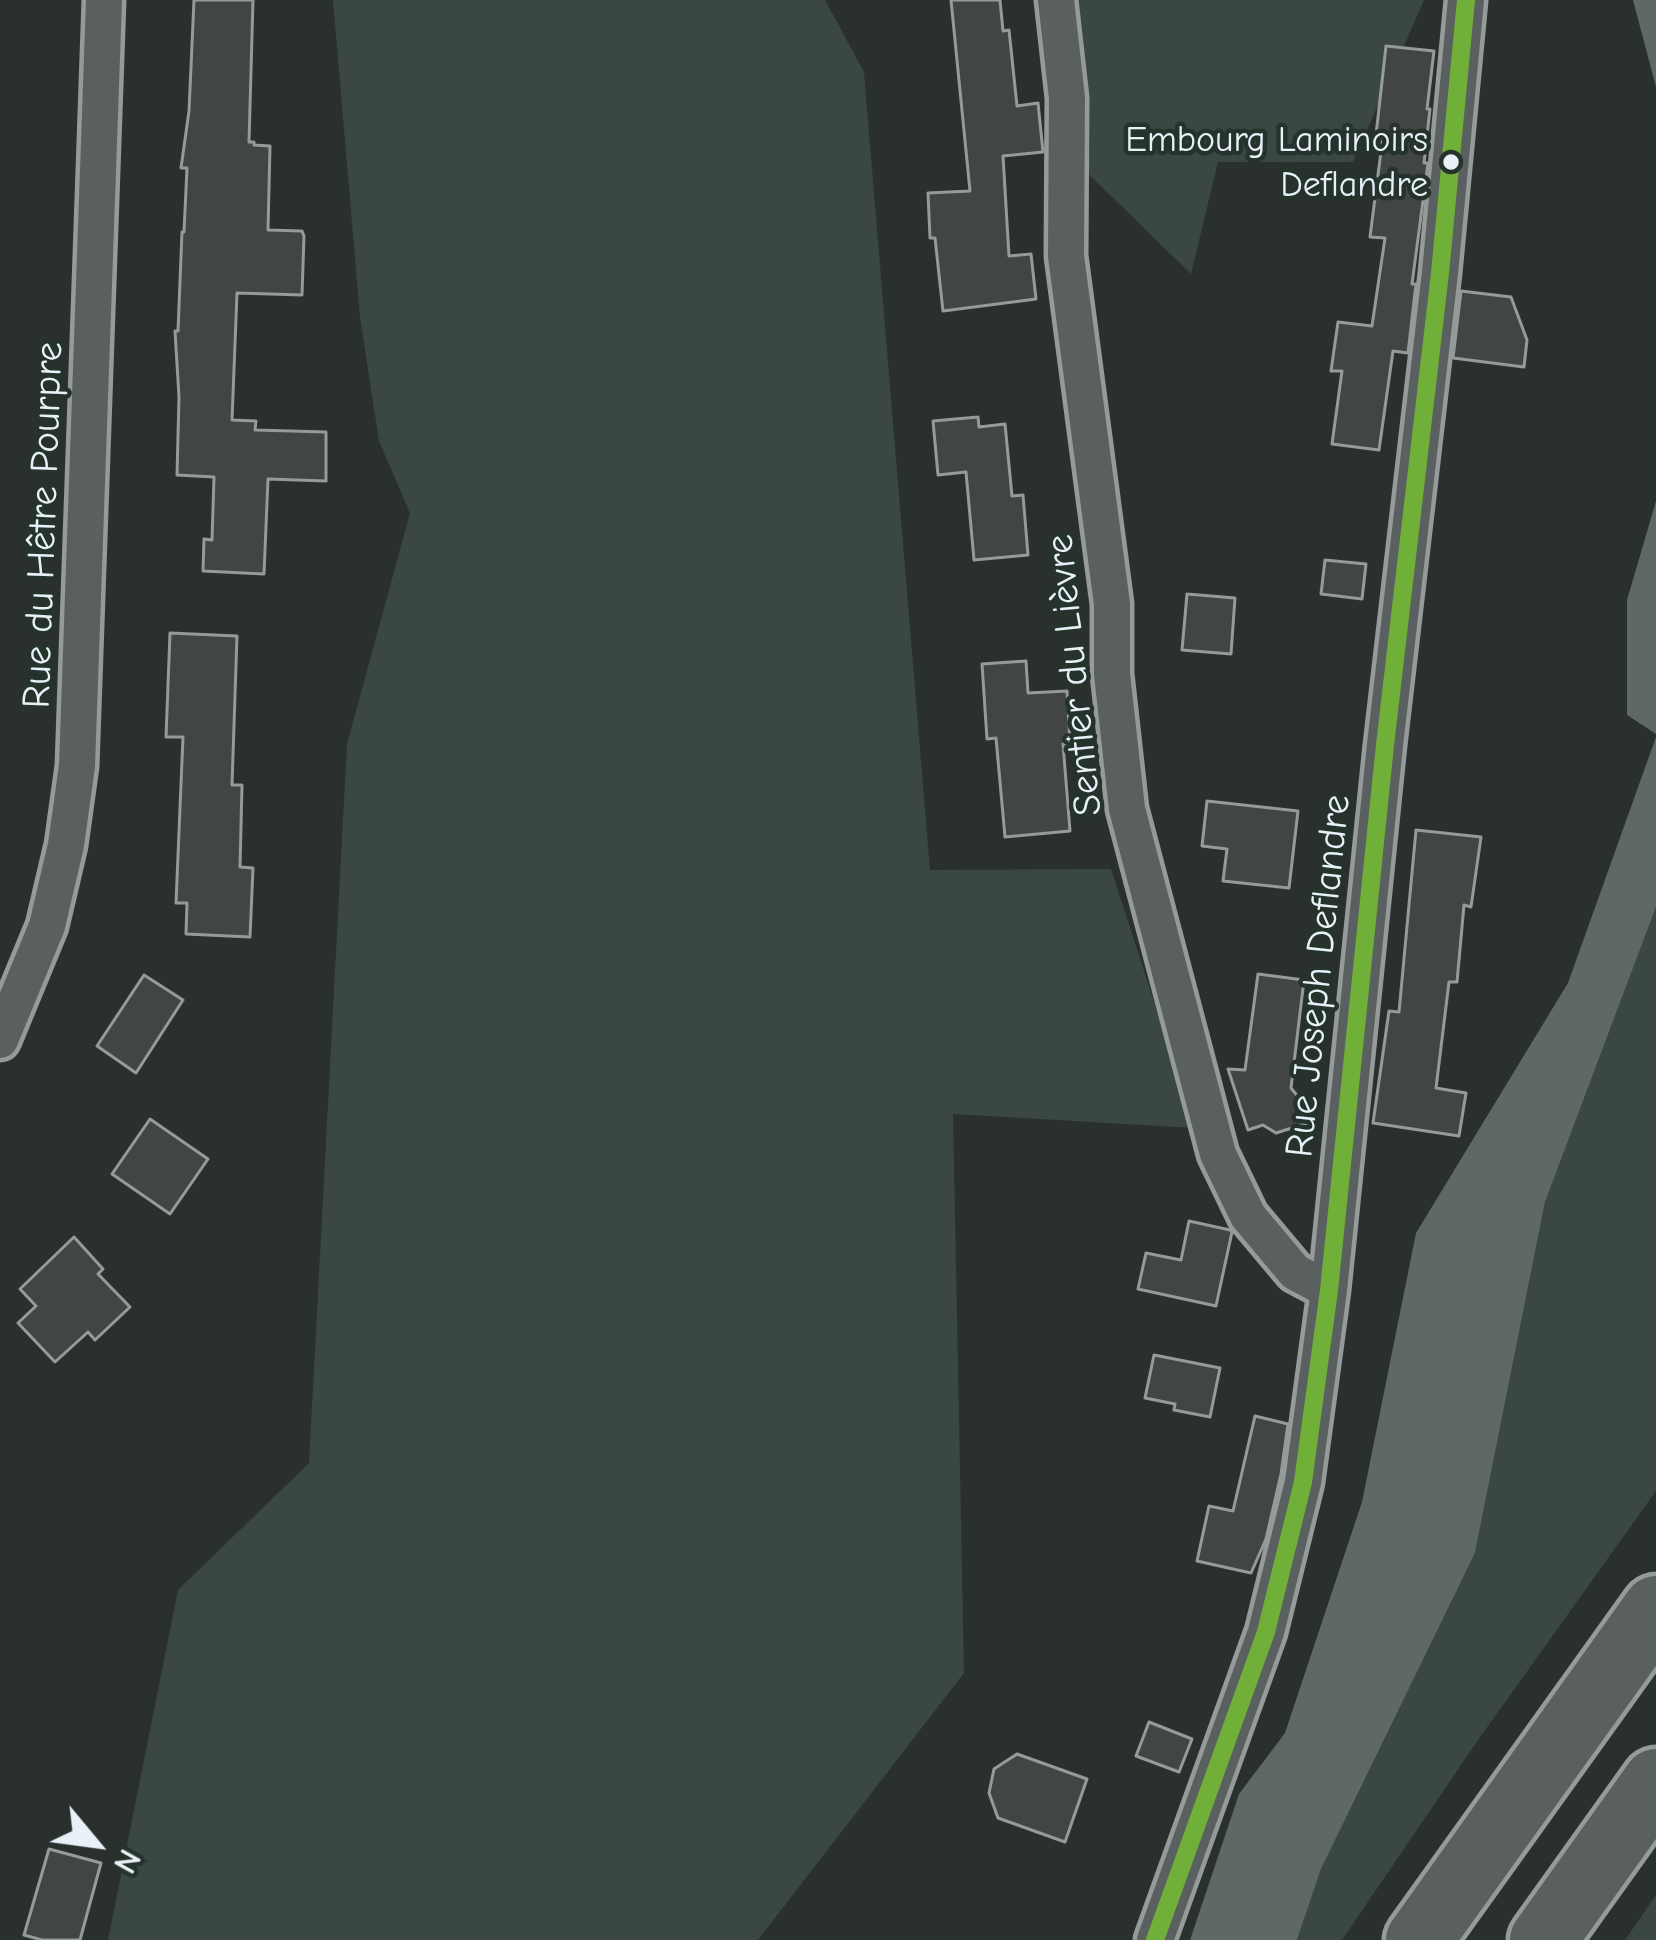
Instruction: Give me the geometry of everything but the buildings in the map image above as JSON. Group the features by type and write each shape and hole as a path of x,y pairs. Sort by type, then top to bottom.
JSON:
{"highway":[{"path":"1419,1940 1656,1609"},
{"path":"1544,1940 1656,1782"}],"street":[{"name":"Rue du Hêtre Pourpre","path":"0,1040 47,926 66,845 77,766 104,0"},
{"name":"Sentier du Lièvre","path":"1056,0 1067,98 1066,256 1112,604 1112,674 1127,809 1218,1154 1248,1216 1295,1272 1329,1290"},
{"name":"Rue Joseph Deflandre","path":"1155,1940 1266,1632 1303,1483 1329,1290 1466,0"}],"shaded area":[{"path":"333,0 825,0 864,72 930,870 1111,869 1195,1128 953,1114 964,1673 758,1940 108,1940 178,1590 309,1463 347,744 410,513 379,441 360,317"},
{"path":"1056,0 1424,0 1353,162 1218,162 1191,274 1067,153"},
{"path":"1633,0 1656,0 1656,87"},
{"path":"1656,501 1656,734 1627,715 1627,600"},
{"path":"1656,737 1656,907 1545,1202 1475,1553 1321,1869 1297,1940 1190,1940 1239,1794 1285,1733 1362,1502 1416,1233 1568,983"},
{"path":"1656,907 1656,1491 1342,1940 1297,1940 1321,1869 1475,1553 1545,1202"},
{"path":"1656,1895 1656,1940 1625,1940"}],"transit line":[{"path":"1155,1940 1266,1632 1303,1482 1329,1290 1466,0"}],"place":[{"name":"Embourg Laminoirs Deflandre","path":"1451,162"}]}
